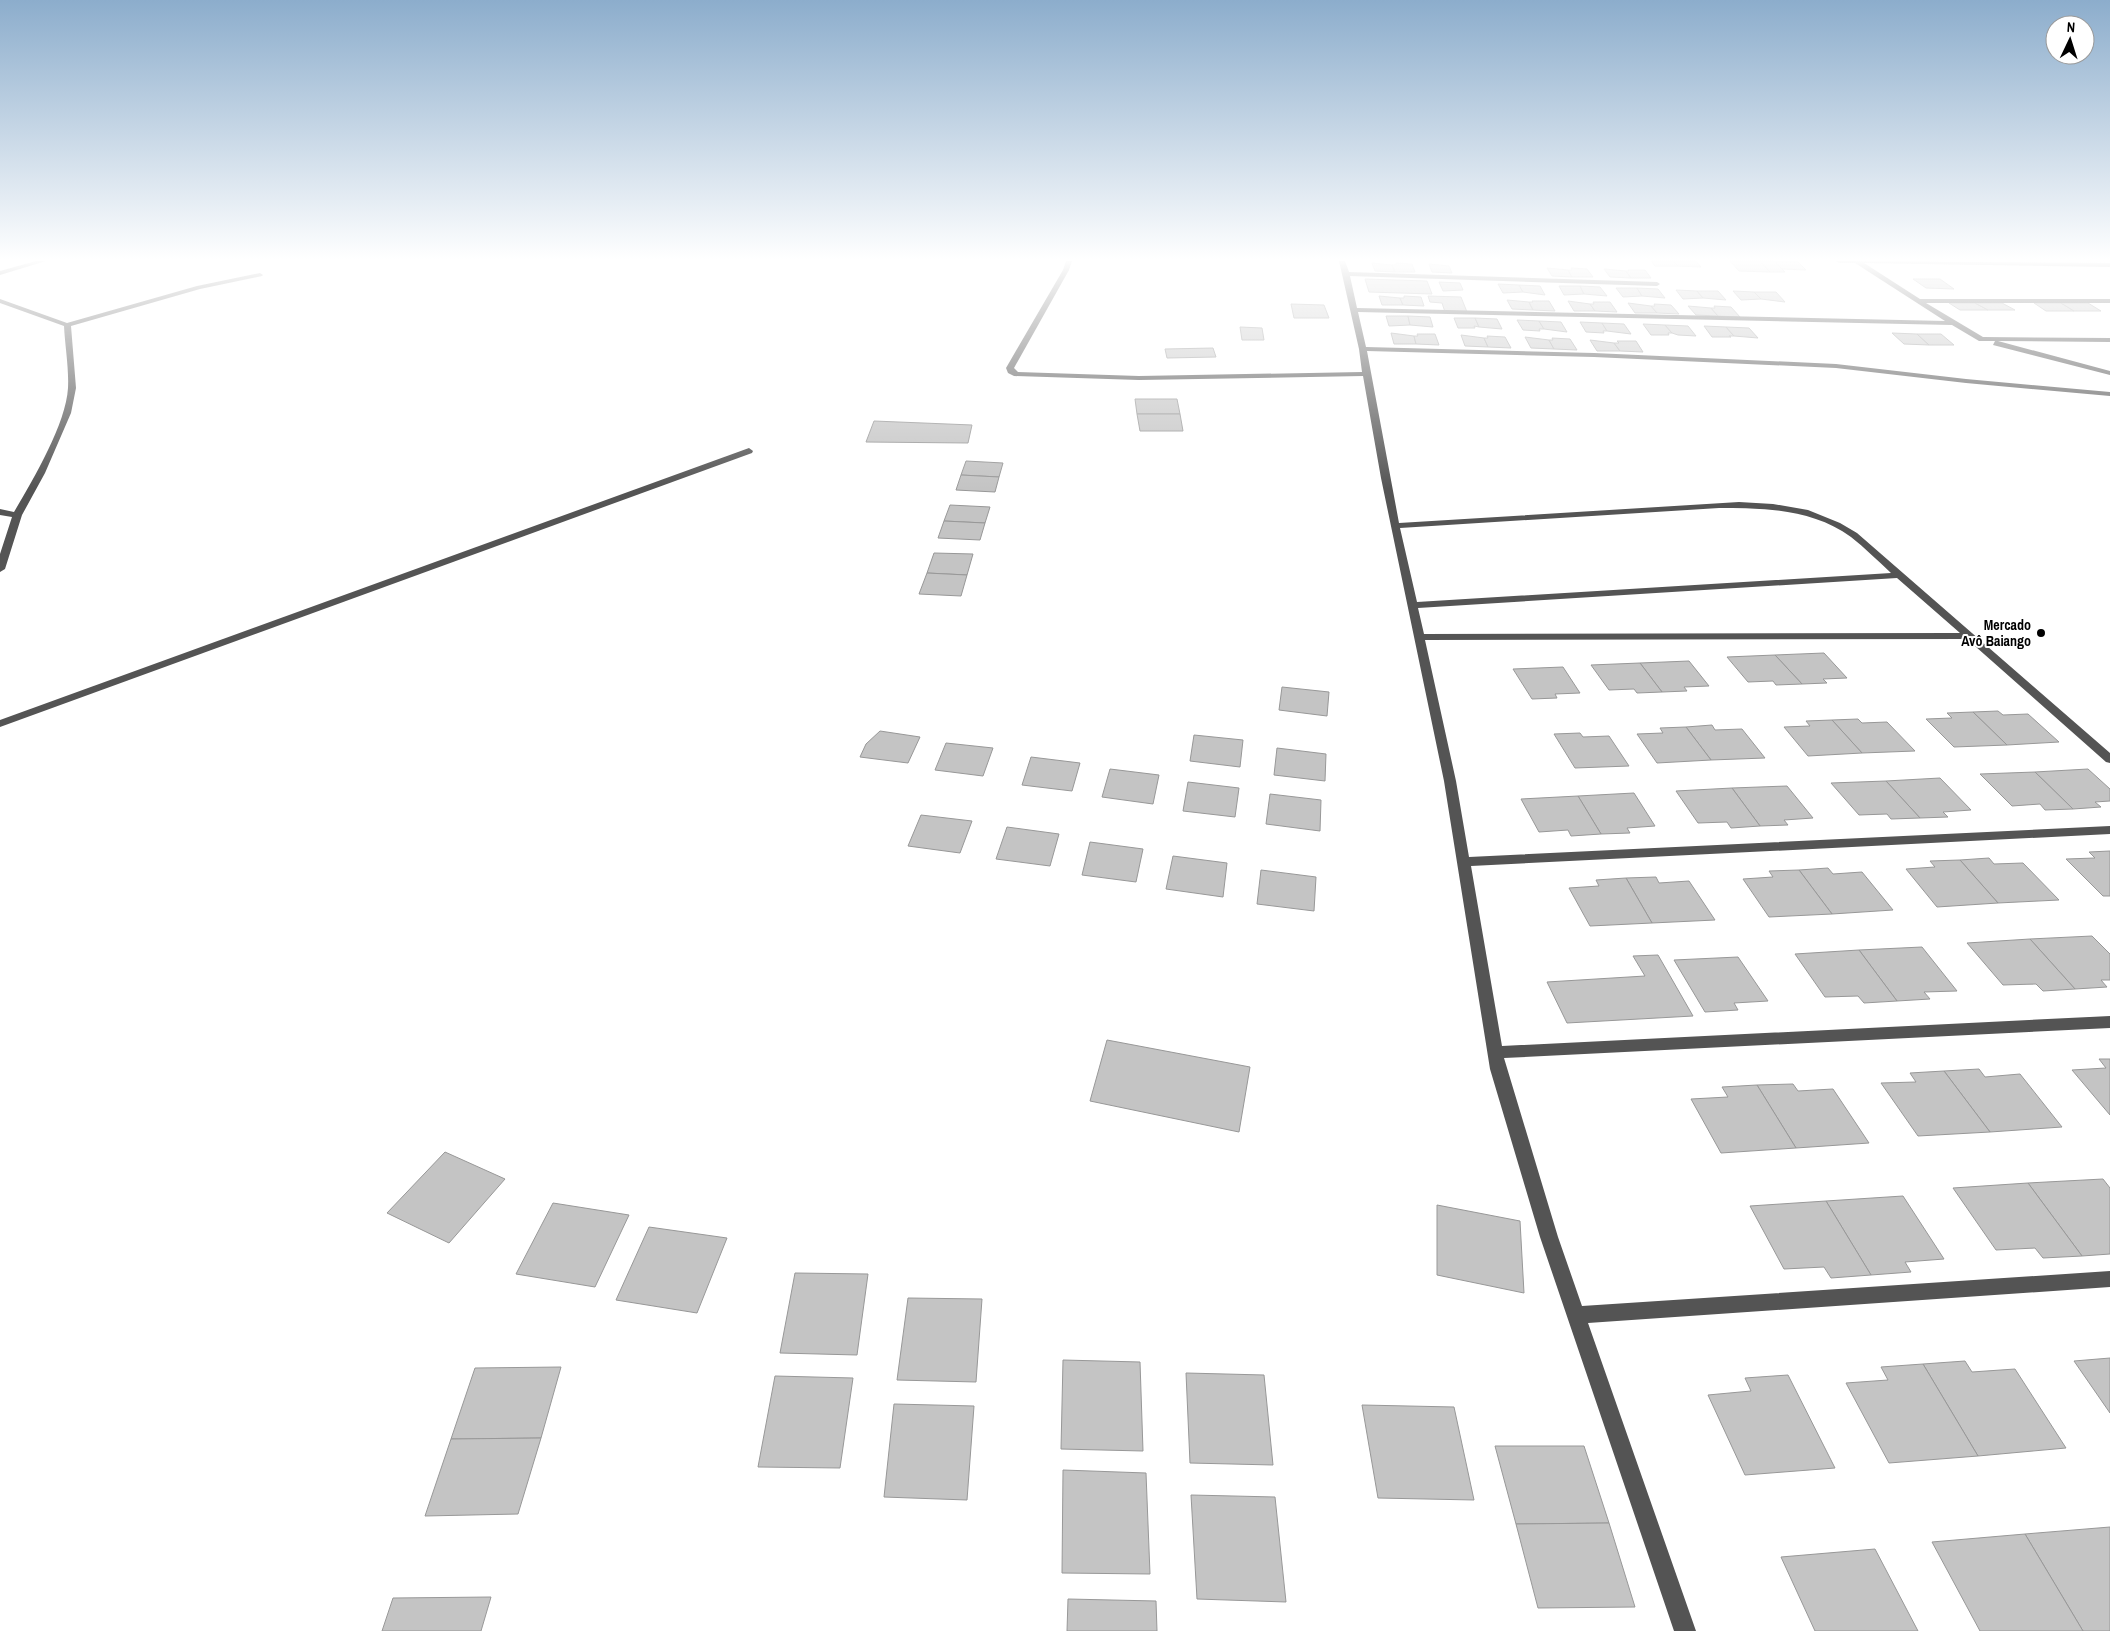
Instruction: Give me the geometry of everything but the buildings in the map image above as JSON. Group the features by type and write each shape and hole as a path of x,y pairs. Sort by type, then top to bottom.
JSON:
{"street":[{"path":"0,569 17,515 41,473 67,413 72,388 68,337"},
{"path":"1028,337 1010,368 1011,371 1017,374 1149,378 1366,374"},
{"path":"1360,337 1396,526 1450,781 1498,1069 1549,1237 1685,1631"},
{"path":"1978,337 2039,356 2110,373"},
{"path":"1982,339 2110,340"},
{"path":"2080,340 2110,350"},
{"path":"1363,349 1594,355 1836,366 1966,381 2110,394"},
{"path":"0,724 750,450"},
{"path":"1396,526 1719,505 1756,505 1797,509 1832,521 1854,535 2110,759"},
{"path":"0,512 17,515"},
{"path":"1413,605 1900,575"},
{"path":"1420,637 1969,636"},
{"path":"1464,862 2110,830"},
{"path":"1496,1052 2110,1022"},
{"path":"1576,1315 2110,1279"}],"place":[{"name":"Mercado Avô Baiango","path":"2041,633"}]}
